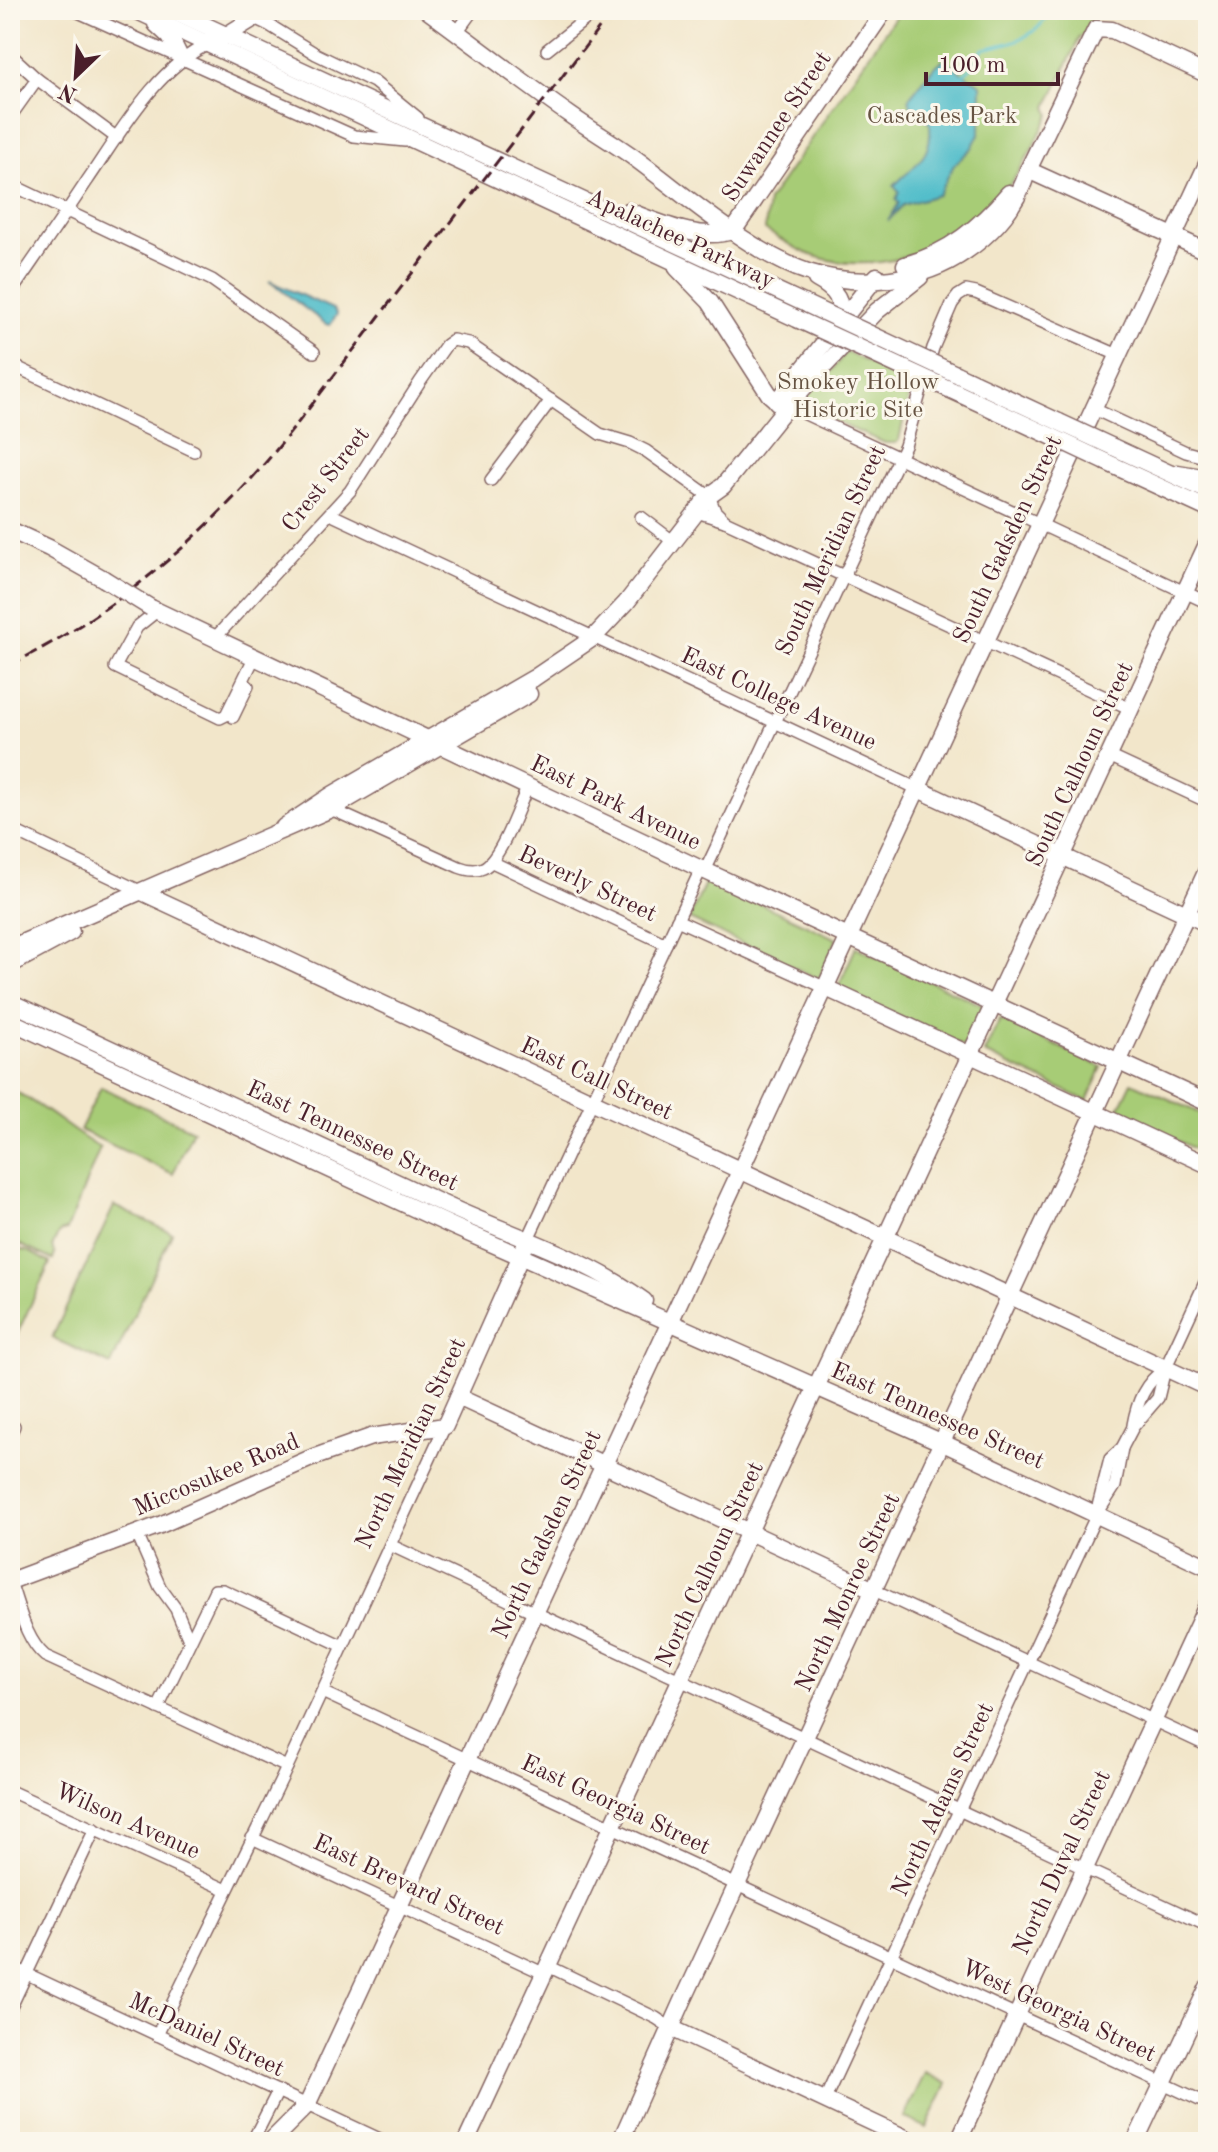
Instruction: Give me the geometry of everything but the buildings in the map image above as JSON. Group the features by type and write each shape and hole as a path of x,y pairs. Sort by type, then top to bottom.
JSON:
{"street":[{"path":"74,10 358,137 405,141 467,156"},
{"path":"135,10 165,31 181,59"},
{"name":"Apalachee Parkway","path":"135,10 467,156 527,174 802,312 1109,454 1208,509"},
{"name":"Apalachee Parkway","path":"172,10 642,246 802,312"},
{"path":"237,10 261,14 316,54 369,79 467,156"},
{"path":"427,10 677,191 737,226 786,251 828,266 851,280 860,296 860,315 850,339"},
{"path":"457,32 473,10"},
{"path":"547,50 597,10"},
{"name":"Suwannee Street","path":"737,226 885,10"},
{"path":"10,294 157,85 181,59 227,36 261,14"},
{"path":"284,827 332,795 556,676 579,658 697,512 709,496 715,480 782,404 895,294 973,246 996,226 1018,195 1091,35 1099,27 1112,30 1208,75"},
{"path":"10,54 37,79 117,138"},
{"path":"10,117 37,79"},
{"name":"South Gadsden Street","path":"850,936 1208,162"},
{"path":"798,268 851,280 878,275 919,261 957,243 991,214 1028,170"},
{"path":"1028,170 1208,252"},
{"path":"527,174 684,229 714,234 737,226"},
{"path":"10,184 212,280 314,352"},
{"path":"737,226 769,253 828,286 838,295 841,309 835,329"},
{"path":"642,246 680,270 701,290 769,394 782,404 1208,603"},
{"path":"828,266 903,276 943,265"},
{"path":"782,404 878,275"},
{"name":"South Meridian Street","path":"703,870 776,723 907,440 933,348 952,304 966,291 976,293 1118,355"},
{"name":"Crest Street","path":"214,639 350,491 446,345 453,340 460,339 551,400"},
{"path":"10,364 194,451"},
{"path":"491,480 551,400 600,434 646,451 709,496 713,509 725,521"},
{"path":"1094,409 1186,452 1208,458"},
{"name":"Apalachee Parkway","path":"1109,454 1162,469 1208,491"},
{"path":"1162,469 1208,478"},
{"path":"697,512 725,521 1131,709"},
{"name":"East College Avenue","path":"330,514 1208,924"},
{"path":"641,517 674,542"},
{"name":"East Park Avenue","path":"10,530 62,554 154,610 214,639 703,870 1208,1103"},
{"name":"South Calhoun Street","path":"995,1006 1208,542"},
{"path":"154,610 137,627 115,667 220,718 226,715 257,659"},
{"path":"233,717 257,659"},
{"path":"10,948 331,809 435,742"},
{"path":"1109,756 1208,802"},
{"path":"331,809 459,867 475,870 492,862 528,786"},
{"name":"East Call Street","path":"10,829 1208,1388"},
{"name":"Beverly Street","path":"492,862 666,944"},
{"name":"North Monroe Street","path":"620,2142 1208,868"},
{"name":"North Meridian Street","path":"157,2035 287,1767 524,1247 703,870"},
{"path":"10,965 142,892"},
{"path":"677,920 1208,1165"},
{"name":"North Gadsden Street","path":"270,2142 307,2105 850,936"},
{"name":"East Tennessee Street","path":"10,1002 227,1112 395,1190 524,1247 616,1283 671,1322 943,1443 1208,1567"},
{"name":"North Calhoun Street","path":"466,2142 995,1006"},
{"name":"East Tennessee Street","path":"10,1021 227,1112"},
{"name":"North Adams Street","path":"824,2101 1097,1514 1110,1459 1122,1448 1133,1427 1136,1408 1143,1393 1153,1377 1165,1369 1208,1276"},
{"path":"458,1397 1208,1746"},
{"name":"Miccosukee Road","path":"10,1581 137,1534 309,1459 371,1437 445,1426"},
{"path":"137,1534 160,1587 176,1609 189,1640"},
{"path":"390,1545 1208,1926"},
{"path":"10,1581 29,1633 42,1654 287,1767"},
{"path":"158,1708 215,1590 223,1590 343,1646"},
{"name":"North Duval Street","path":"958,2142 1208,1603"},
{"name":"East Georgia Street","path":"322,1692 892,1957"},
{"name":"Wilson Avenue","path":"10,1791 227,1890"},
{"path":"10,2009 95,1829"},
{"name":"East Brevard Street","path":"252,1838 656,2018 671,2028 914,2142"},
{"name":"West Georgia Street","path":"892,1957 1208,2104"},
{"name":"McDaniel Street","path":"10,1966 386,2142"},
{"path":"1135,2142 1208,1987"},
{"path":"252,2142 278,2091"}],"green space":[{"name":"Cascades Park","path":"900,10 1097,10 1085,34 1080,37 1047,107 1050,114 1029,155 1003,194 981,216 944,241 902,258 858,263 814,256 765,230 768,201"},
{"name":"Smokey Hollow Historic Site","path":"846,352 910,382 896,443 885,443 803,408 799,401 830,373"},
{"path":"707,879 837,939 819,979 689,919"},
{"path":"856,947 984,1006 965,1047 837,989"},
{"path":"1000,1019 1102,1067 1087,1101 984,1053"},
{"path":"1132,1082 1208,1117 1208,1155 1117,1113"},
{"path":"101,1087 193,1130 173,1174 80,1130"},
{"path":"10,1089 100,1148 67,1230 59,1232 52,1247 55,1254 53,1260 10,1240"},
{"path":"114,1206 172,1233 111,1365 52,1338"},
{"path":"10,1247 30,1252 50,1263 10,1344"},
{"path":"925,2073 947,2084 926,2128 904,2117"}],"water":[{"path":"945,59 981,84 980,132 972,148 954,165 938,195 903,205 888,221 899,203 896,200 899,192 894,186 921,160 930,136 930,124 921,111 911,107 909,98 934,67"},
{"path":"269,281 333,309 337,314 330,325 326,324"}],"waterway":[{"path":"962,76 974,65 983,49 1030,34 1049,11"}],"railway":[{"path":"10,665 92,618 130,590 202,530 235,496 297,424 613,10"}]}
